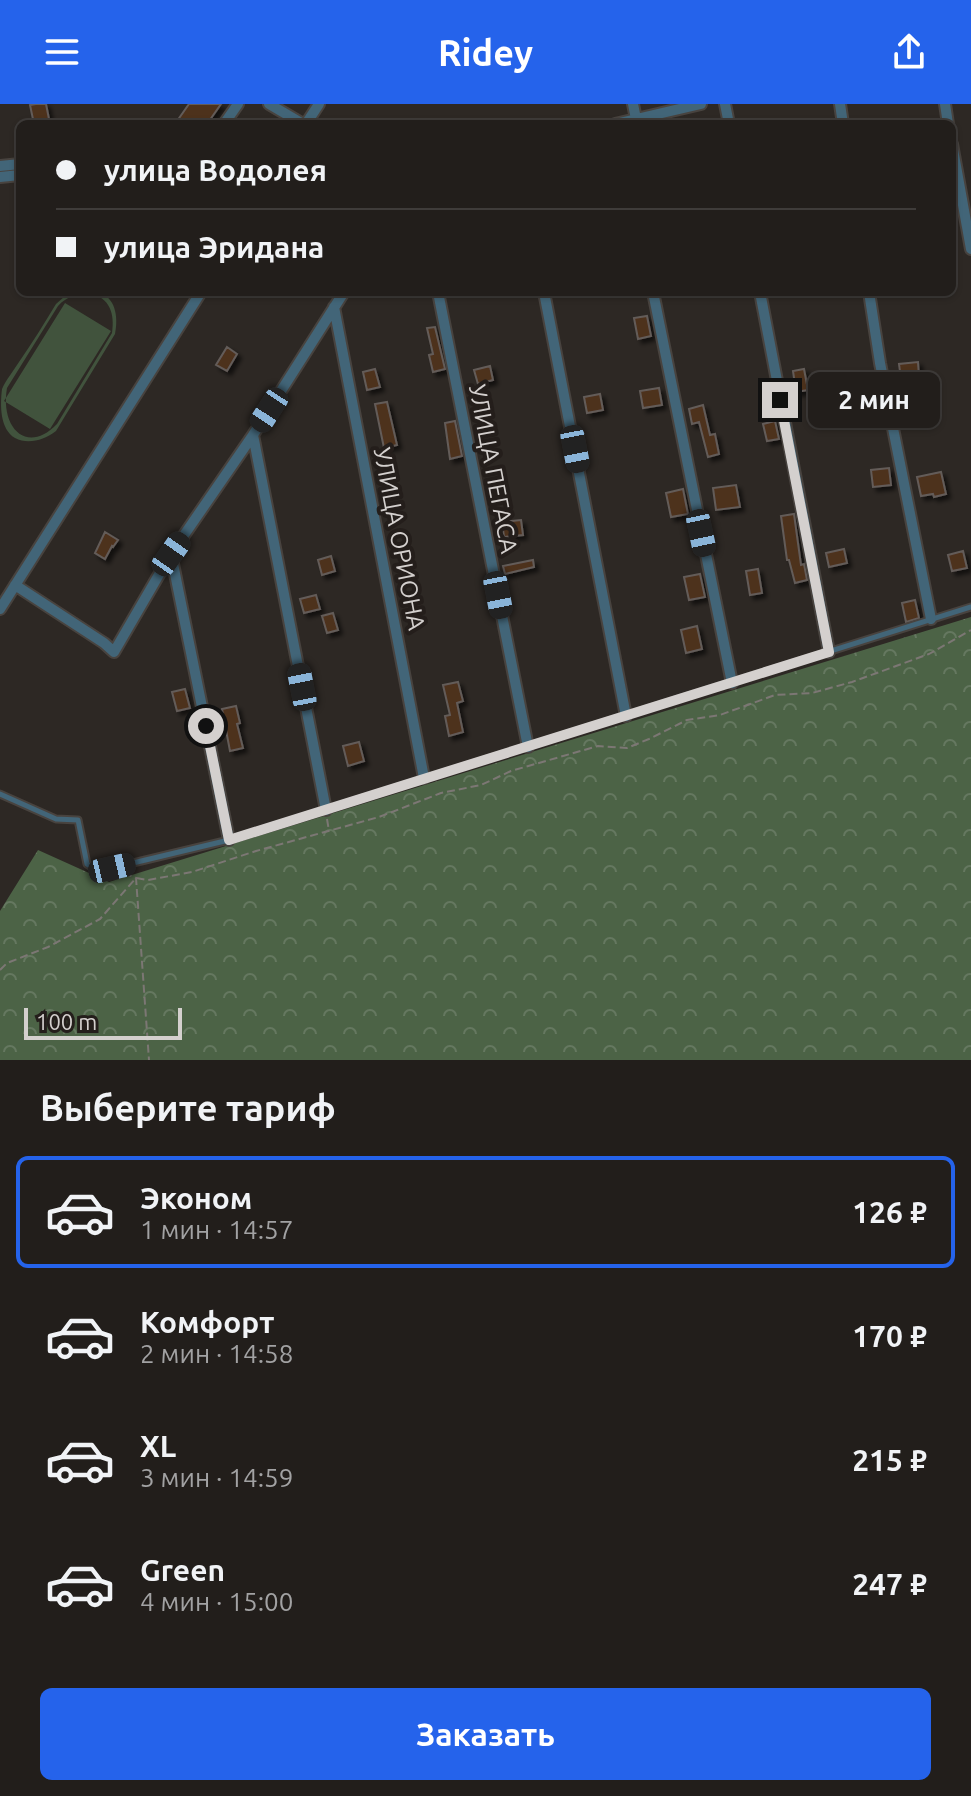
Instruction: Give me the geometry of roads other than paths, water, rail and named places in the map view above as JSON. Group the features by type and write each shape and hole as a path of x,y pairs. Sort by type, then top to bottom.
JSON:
{"street":[{"path":"269,104 298,120"},
{"path":"633,104 636,119"},
{"path":"632,120 701,104"},
{"path":"956,166 971,249"},
{"path":"0,609 198,296"},
{"path":"15,585 114,652 171,554 253,435 341,296"},
{"name":"УЛИЦА ПЕГАСА","path":"439,296 528,747"},
{"path":"545,296 626,716"},
{"path":"654,296 732,683"},
{"path":"761,296 829,652"},
{"path":"870,296 931,619"},
{"name":"УЛИЦА ОРИОНА","path":"334,307 424,778"},
{"path":"253,435 326,810"},
{"path":"171,554 229,840"}],"lane":[{"path":"0,794 56,819 78,820 87,864 97,871 229,840 971,607"}]}
